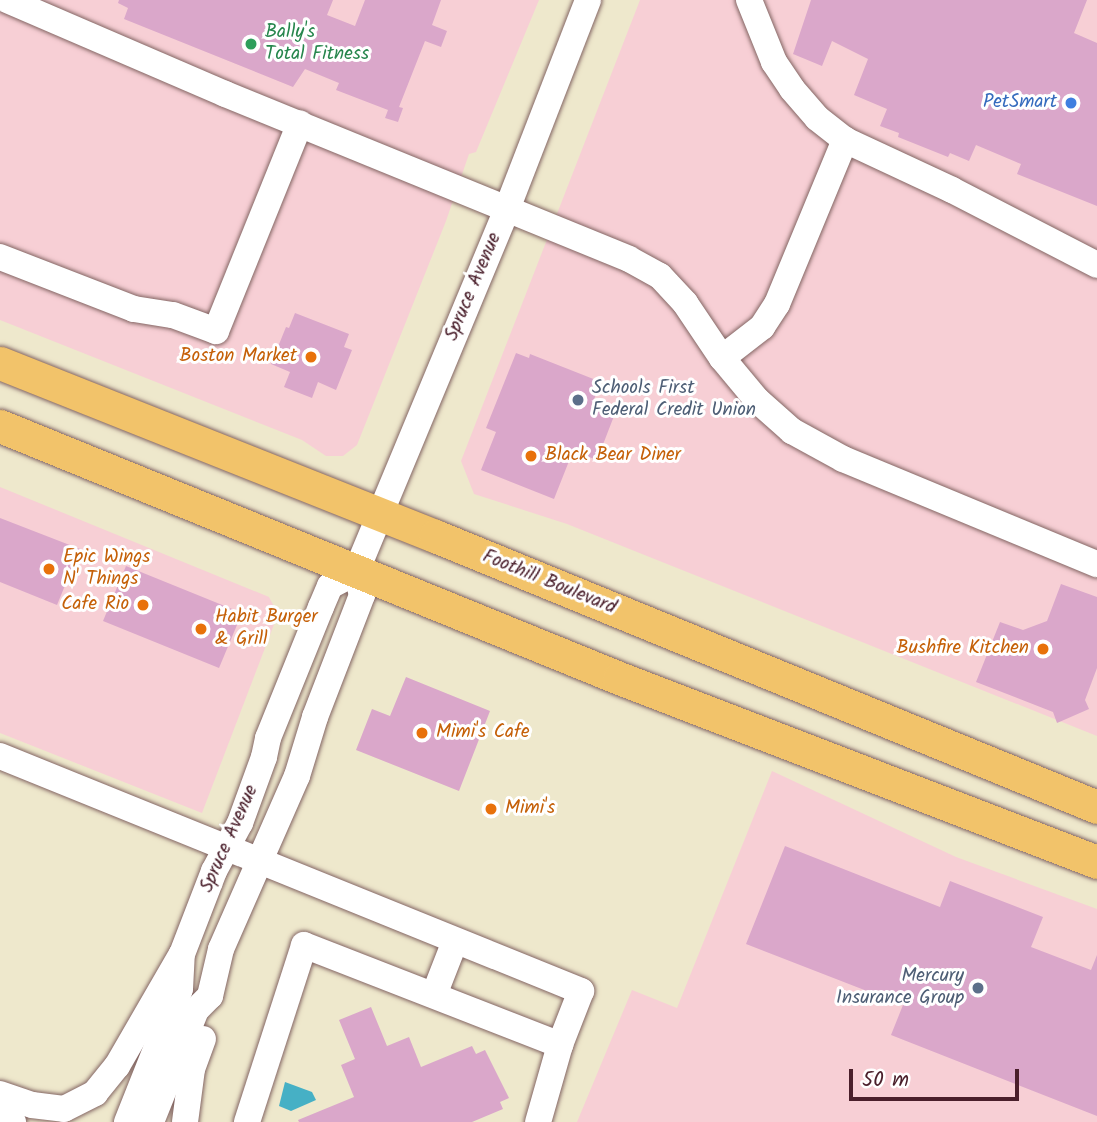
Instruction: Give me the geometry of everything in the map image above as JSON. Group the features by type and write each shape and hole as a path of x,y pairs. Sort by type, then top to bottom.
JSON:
{"main road":[{"name":"Foothill Boulevard","path":"0,363 1097,806"},
{"path":"0,426 619,678 1097,862"}],"street":[{"path":"8,0 629,259 660,276 685,303 722,358 767,409 792,431 820,449 1097,564"},
{"name":"Spruce Avenue","path":"151,1122 196,1010 209,996 221,949 258,860 293,786 315,717 356,616 362,595 356,572 507,209 588,0"},
{"path":"749,0 774,62 792,89 817,118 845,140 963,195 1097,265"},
{"path":"0,257 135,309 173,315 216,331 300,123"},
{"path":"722,358 762,327 777,304 845,140"},
{"name":"Spruce Avenue","path":"127,1122 180,989 182,954 227,846 240,823 264,758 268,738 330,586 356,572"},
{"path":"0,756 581,991 560,1045 538,1122"},
{"path":"434,995 456,941"},
{"path":"247,1122 304,945 560,1045"},
{"path":"0,1094 32,1105 64,1109 79,1104 95,1093 117,1066 163,982 182,954"},
{"path":"185,1122 192,1069 211,1016 209,996"},
{"path":"0,1117 13,1122"}],"shaded area":[{"path":"0,0 539,0 476,152 469,154 446,221 357,445 343,456 326,456 302,440 0,320"},
{"path":"640,0 1097,0 1097,736 567,524 474,494 461,461"},
{"path":"0,487 269,597 278,614 202,813 0,733"},
{"path":"772,771 956,857 1097,909 1097,1122 577,1122 632,990 677,1008"}],"water":[{"path":"285,1082 312,1092 316,1100 291,1111 279,1106"}],"building":[{"path":"119,0 333,0 327,15 355,26 365,0 441,0 432,25 447,31 441,47 425,41 399,107 403,108 398,122 385,118 388,110 336,90 339,83 305,69 293,87 124,19 128,8 118,3"},
{"path":"811,0 1087,0 1074,33 1097,43 1097,206 1017,174 1021,164 976,145 969,161 950,153 948,157 898,137 899,133 880,126 887,109 854,95 868,59 832,41 822,66 793,54"},
{"name":"Boston Market","path":"295,313 349,334 344,347 352,350 336,390 318,382 312,398 284,387 290,372 271,364 286,327 289,328"},
{"path":"516,353 529,358 530,354 601,382 591,407 614,416 597,460 573,451 554,499 481,470 496,432 486,428"},
{"path":"0,518 80,549 57,605 0,582"},
{"path":"126,566 242,613 219,668 103,621"},
{"name":"Bushfire Kitchen","path":"1061,584 1097,597 1097,668 1085,700 1089,709 1057,723 1053,712 976,682 1000,622 1023,630 1047,621"},
{"name":"Mimi's Cafe","path":"406,677 490,711 459,791 356,750 372,709 390,716"},
{"name":"Mercury Insurance Group","path":"785,846 940,907 950,881 1043,917 1031,947 1091,970 1097,955 1097,1116 891,1035 903,1005 746,944"},
{"path":"371,1007 387,1046 409,1037 421,1067 472,1046 476,1054 485,1050 509,1098 500,1102 503,1109 472,1122 299,1122 298,1120 354,1097 341,1065 355,1059 339,1020"}],"place":[{"name":"Bally's Total Fitness","path":"251,44"},
{"name":"PetSmart","path":"1071,103"},
{"name":"Boston Market","path":"311,357"},
{"name":"Schools First Federal Credit Union","path":"578,400"},
{"name":"Black Bear Diner","path":"531,456"},
{"name":"Epic Wings N' Things","path":"49,569"},
{"name":"Cafe Rio","path":"143,605"},
{"name":"Habit Burger & Grill","path":"201,629"},
{"name":"Bushfire Kitchen","path":"1043,649"},
{"name":"Mimi's Cafe","path":"422,733"},
{"name":"Mimi's","path":"491,809"},
{"name":"Mercury Insurance Group","path":"978,988"}]}
